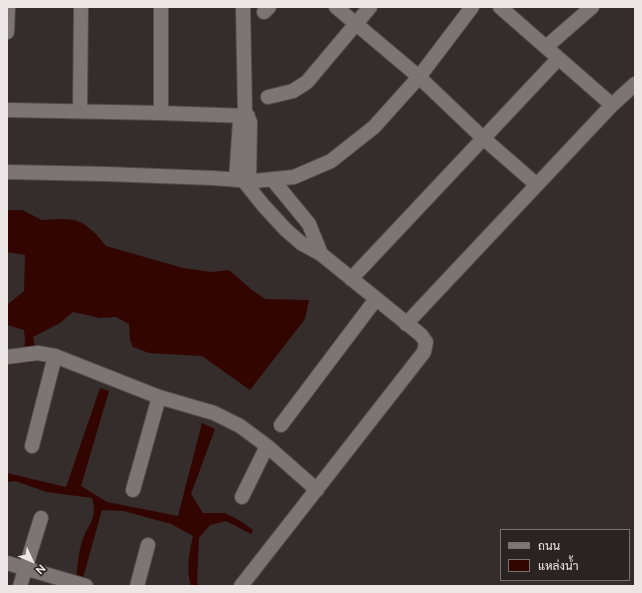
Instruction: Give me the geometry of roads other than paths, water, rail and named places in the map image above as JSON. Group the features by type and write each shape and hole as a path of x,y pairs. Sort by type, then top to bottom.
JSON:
{"street":[{"path":"7,32 8,7"},
{"path":"80,111 81,7"},
{"path":"160,113 161,7"},
{"path":"241,586 424,352 426,342 421,335 321,254 302,243 286,230 243,180 244,139 240,121 245,115 244,7"},
{"path":"336,7 419,77 483,138 537,185"},
{"path":"268,97 293,91 307,82 370,7"},
{"path":"7,172 105,174 243,180 294,177 331,161 374,127 419,77 472,7"},
{"path":"500,7 612,105"},
{"path":"546,47 592,7"},
{"path":"351,279 558,59"},
{"path":"406,324 612,105 635,84"},
{"path":"7,110 245,115"},
{"path":"272,179 309,224 321,254"},
{"path":"281,425 376,299"},
{"path":"7,357 38,353 55,356 159,397 214,413 240,426 267,446 317,490"},
{"path":"32,446 55,356"},
{"path":"133,490 159,397"},
{"path":"242,497 267,446"},
{"path":"20,586 41,518"},
{"path":"136,586 148,545"},
{"path":"7,563 85,586"}],"water":[{"path":"7,210 22,210 42,220 75,220 84,224 96,234 106,246 183,268 212,272 229,270 265,299 309,300 305,319 250,390 202,356 149,353 133,347 130,340 129,324 116,317 100,318 73,312 60,323 33,337 35,362 7,365 7,360 24,350 24,330 7,325 7,305 24,291 25,255 7,252"},
{"path":"100,388 109,391 81,486 107,502 178,516 202,423 215,429 191,494 203,513 225,513 253,530 251,534 226,521 210,525 199,538 197,583 199,586 191,586 189,580 189,555 193,536 171,524 124,511 102,510 83,578 76,579 81,546 93,517 94,505 92,498 47,492 15,481 7,482 7,473 66,487"}]}
